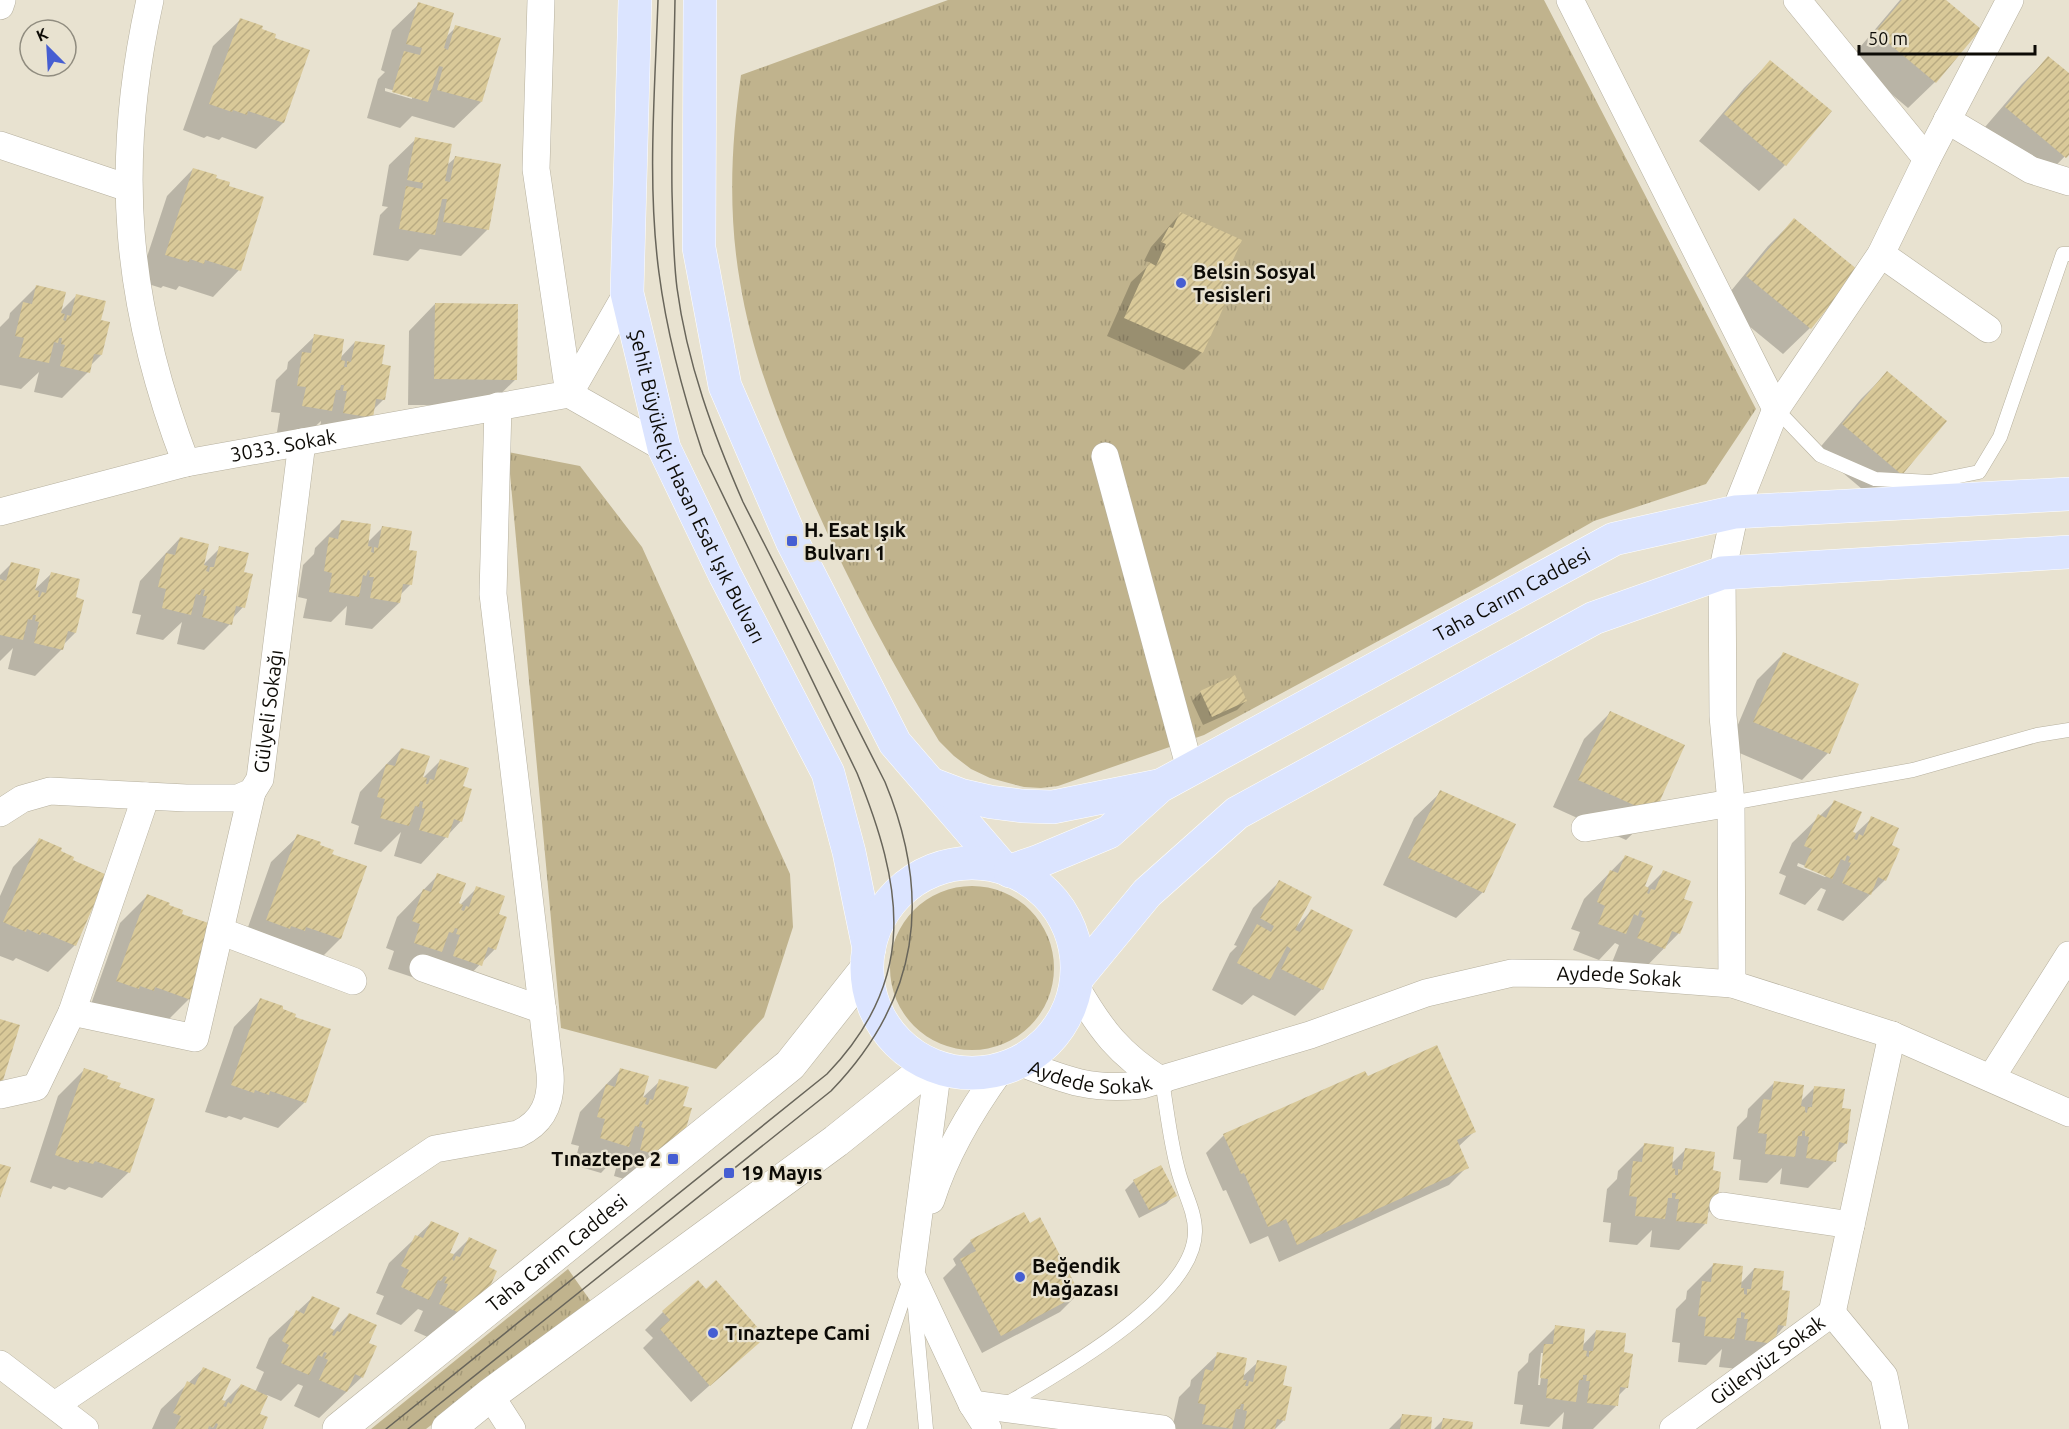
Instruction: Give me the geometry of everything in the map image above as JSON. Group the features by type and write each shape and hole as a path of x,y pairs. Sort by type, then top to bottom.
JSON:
{"main road":[{"name":"Şehit Büyükelçi Hasan Esat Işık Bulvarı","path":"635,0 627,293 664,448 725,575 828,773 849,852 868,959"},
{"path":"700,0 699,248 725,386 792,541 895,743 1006,869"},
{"name":"Taha Carım Caddesi","path":"1006,869 1037,862 1109,832 1160,786 1614,539 1735,512 2069,494"},
{"path":"1076,983 1147,893 1237,813 1594,618 1722,573 2069,552"},
{"path":"931,784 960,795 991,802 1053,807 1160,786"},
{"path":"963,864 982,864 1006,869 1036,885 1050,898 1062,913 1071,930 1076,949 1076,983 1070,1006 1056,1031 1035,1052 1010,1066 982,1073 962,1072 935,1066 909,1052 894,1039 874,1006 869,987 868,959 874,930 895,897 922,876 963,864"},
{"name":"Taha Carım Caddesi","path":"339,1429 789,1065 868,959"},
{"path":"448,1429 490,1395 935,1066"}],"street":[{"path":"0,6 2,0"},
{"path":"150,0 133,91 128,188 136,282 144,328 165,407 186,463"},
{"path":"541,0 536,168 569,394"},
{"path":"1570,0 1776,410"},
{"path":"1797,0 1927,159"},
{"path":"1732,984 1731,803 1722,716 1722,573 1735,512 1776,410 1881,254 1927,159 2010,0"},
{"path":"1947,120 2031,170 2069,182"},
{"path":"0,145 128,188"},
{"path":"1881,254 1988,329"},
{"path":"569,394 627,293"},
{"path":"569,394 664,448"},
{"name":"3033. Sokak","path":"0,512 186,463 569,394"},
{"path":"55,1405 435,1149 518,1134 536,1123 543,1115 551,1083 493,594 498,406"},
{"name":"Gülyeli Sokağı","path":"0,813 22,799 50,791 237,798 252,792 260,779 302,442"},
{"path":"1106,456 1190,769"},
{"path":"72,1012 195,1038 252,792"},
{"path":"0,1095 36,1087 72,1012 146,796"},
{"path":"1585,828 1731,803"},
{"path":"220,931 353,981"},
{"path":"1991,1078 2069,955"},
{"path":"423,968 543,1010"},
{"name":"Aydede Sokak","path":"1010,1066 1059,1079 1100,1087 1121,1088 1162,1081 1310,1035 1426,993 1512,973 1601,974 1732,984 1892,1035 2069,1113"},
{"name":"Aydede Sokak","path":"1076,983 1108,1037 1143,1068 1162,1081"},
{"path":"1892,1035 1832,1313 1884,1376 1895,1429"},
{"path":"935,1066 911,1274 972,1404 994,1418 1162,1429"},
{"path":"911,1274 933,1193 949,1154 982,1096 1010,1066"},
{"path":"1723,1206 1851,1225"},
{"name":"Güleryüz Sokak","path":"1673,1429 1832,1313"},
{"path":"6,1376 55,1405 85,1429"},
{"path":"490,1395 512,1429"}],"lane":[{"path":"1776,410 1820,455 1875,480 1930,482 1979,472 2000,437 2063,254 2069,254"},
{"path":"1731,803 1913,770 2037,735 2069,730"},
{"path":"994,1418 1140,1315 1179,1276 1189,1257 1195,1233 1194,1221 1172,1147 1162,1081"},
{"path":"859,1429 911,1274"},
{"path":"911,1274 926,1429"}],"green space":[{"path":"948,0 1544,0 1756,409 1706,484 1594,521 1482,585 1204,735 1058,786 1024,787 990,778 971,769 939,741 861,603 810,496 770,394 749,328 736,256 732,204 733,153 741,75"},
{"path":"508,452 580,466 642,547 790,874 793,927 764,1017 716,1069 561,1028"},
{"path":"972,886 988,887 1004,892 1018,899 1030,910 1041,922 1048,936 1053,952 1053,984 1048,1000 1041,1014 1030,1026 1018,1037 1004,1044 988,1049 972,1050 956,1049 940,1044 926,1037 914,1026 903,1014 896,1000 891,984 890,968 891,952 896,936 903,922 914,910 926,899 940,892 956,887"},
{"path":"568,1269 592,1303 426,1429 371,1429"}],"building":[{"path":"1902,0 1946,0 1981,29 1936,83 1875,32"},
{"path":"418,2 454,13 444,48 448,50 455,25 501,38 482,102 437,90 443,67 439,66 428,102 392,92 404,51 420,55 422,48 406,44"},
{"path":"240,18 263,26 262,29 276,34 275,38 310,50 284,123 248,111 247,115 209,104"},
{"path":"2048,56 2069,73 2069,155 2066,158 2005,107"},
{"path":"1770,60 1832,111 1786,166 1724,114"},
{"path":"415,137 452,144 445,181 450,182 455,156 501,164 489,230 443,222 447,199 442,199 435,235 399,229 406,186 422,189 423,183 407,180"},
{"path":"193,168 217,175 216,178 230,182 229,186 264,197 241,271 205,260 204,264 165,255"},
{"name":"Belsin Sosyal Tesisleri","path":"1180,212 1242,240 1215,300 1225,304 1203,353 1124,318 1149,262 1156,266 1166,244 1161,242 1169,227 1173,228"},
{"path":"1794,218 1858,270 1811,329 1746,276"},
{"path":"36,285 66,292 61,313 65,314 63,320 66,321 67,315 71,316 76,294 106,301 101,320 110,322 102,355 94,354 90,373 60,366 65,345 61,344 62,338 59,338 58,343 54,342 49,363 19,357 24,338 15,336 23,302 32,304"},
{"path":"435,303 518,304 517,380 434,379"},
{"path":"314,334 344,339 341,360 345,361 344,367 347,367 347,361 351,362 355,341 385,345 382,364 391,366 385,400 376,399 373,418 343,413 347,391 343,391 344,385 341,385 340,390 336,390 332,411 302,406 306,387 297,386 302,352 311,353"},
{"path":"1887,371 1947,421 1902,475 1842,424"},
{"path":"341,520 371,524 368,546 372,547 371,552 374,553 374,547 378,548 382,526 412,531 409,550 417,551 412,585 403,584 400,603 370,598 374,577 369,577 370,571 368,570 366,576 363,575 359,597 329,592 332,573 324,571 329,537 338,539"},
{"path":"180,537 209,544 204,565 208,566 206,571 209,572 210,567 214,567 219,546 249,553 244,572 253,574 245,608 236,606 232,625 202,617 207,596 203,596 205,590 202,589 200,595 196,594 191,615 162,608 166,589 158,587 166,553 175,555"},
{"path":"11,562 40,569 35,590 39,591 38,597 42,592 46,593 51,572 80,579 76,597 84,600 76,633 68,631 63,650 34,643 39,622 35,621 36,615 33,615 32,620 28,619 23,640 0,635 0,579 6,581"},
{"path":"1783,652 1859,684 1830,754 1753,722"},
{"path":"1235,675 1247,701 1212,717 1200,691"},
{"path":"1610,711 1685,745 1654,814 1578,780"},
{"path":"401,748 430,756 423,777 427,778 426,784 430,779 434,780 440,759 469,768 463,786 472,789 462,822 454,819 448,838 419,830 425,809 422,808 423,802 420,801 419,807 415,806 409,826 380,818 385,799 377,797 386,764 395,766"},
{"path":"1440,790 1516,824 1484,893 1408,858"},
{"path":"1834,800 1862,812 1853,832 1856,833 1854,839 1857,840 1859,834 1863,836 1871,816 1899,828 1892,845 1900,849 1886,881 1878,877 1871,895 1842,883 1851,863 1848,862 1850,857 1847,855 1845,861 1841,859 1832,879 1804,867 1812,849 1804,846 1818,814 1826,818"},
{"path":"297,834 321,842 320,845 334,850 332,854 367,866 341,939 306,927 305,931 291,926 290,929 266,920"},
{"path":"39,838 62,848 61,851 74,857 73,860 107,875 76,946 42,932 40,935 27,929 26,932 3,922"},
{"path":"1625,855 1653,866 1645,886 1649,888 1647,893 1649,894 1651,889 1655,890 1663,870 1691,881 1684,899 1693,902 1680,934 1672,931 1665,949 1637,938 1645,918 1641,917 1643,911 1640,910 1638,916 1634,914 1626,934 1598,924 1605,906 1597,902 1610,870 1618,873"},
{"path":"437,873 466,883 459,903 463,905 461,910 464,911 466,906 469,907 476,886 505,896 499,914 507,917 496,950 488,947 482,966 453,956 460,935 456,934 458,929 455,928 453,933 449,932 442,952 414,943 420,924 412,921 423,889 431,892"},
{"path":"1279,880 1312,897 1295,930 1300,932 1311,909 1353,930 1323,990 1281,969 1291,949 1287,946 1270,980 1237,963 1257,924 1271,932 1274,926 1260,918"},
{"path":"147,894 183,910 182,914 217,926 191,1000 155,987 154,991 140,986 139,989 116,981"},
{"path":"260,998 283,1006 283,1009 296,1014 295,1017 331,1029 306,1103 270,1091 269,1095 255,1090 254,1093 231,1085"},
{"path":"0,1019 20,1025 1,1087 0,1087"},
{"path":"1437,1045 1476,1132 1457,1140 1469,1168 1297,1245 1286,1219 1268,1227 1244,1173 1241,1174 1223,1134 1365,1071 1368,1076"},
{"path":"84,1068 121,1083 119,1087 155,1099 130,1173 95,1161 93,1164 79,1160 79,1163 55,1155"},
{"path":"620,1068 649,1076 643,1097 647,1098 645,1104 648,1105 650,1099 653,1100 659,1079 689,1087 683,1106 692,1108 682,1142 669,1158 640,1150 645,1129 641,1127 643,1122 640,1121 639,1127 635,1126 629,1147 600,1138 605,1119 597,1117 606,1084 615,1087"},
{"path":"1774,1081 1804,1085 1801,1106 1805,1107 1807,1113 1808,1107 1812,1107 1814,1086 1845,1089 1842,1108 1851,1109 1847,1144 1839,1142 1836,1162 1806,1158 1809,1137 1805,1136 1805,1131 1802,1131 1802,1136 1798,1136 1795,1157 1765,1154 1767,1134 1758,1133 1763,1099 1771,1100"},
{"path":"1644,1143 1674,1147 1672,1168 1675,1169 1675,1175 1678,1175 1678,1169 1682,1170 1685,1148 1715,1152 1713,1170 1721,1172 1717,1206 1709,1205 1707,1224 1676,1221 1679,1199 1675,1199 1676,1193 1672,1193 1672,1198 1668,1198 1665,1219 1635,1216 1637,1197 1629,1196 1633,1161 1642,1162"},
{"path":"0,1164 11,1167 0,1198"},
{"path":"1161,1165 1177,1196 1149,1210 1133,1180"},
{"name":"Beğendik Mağazası","path":"1024,1212 1030,1223 1040,1217 1080,1294 1001,1336 960,1259 976,1251 970,1240"},
{"path":"431,1221 459,1233 450,1253 454,1254 452,1259 454,1261 456,1256 460,1257 469,1237 497,1250 489,1267 497,1271 483,1302 467,1316 439,1304 448,1284 444,1283 447,1277 444,1276 441,1281 438,1280 429,1300 401,1287 409,1270 401,1266 415,1235 423,1238"},
{"path":"1713,1263 1743,1266 1741,1288 1744,1288 1744,1294 1747,1295 1747,1289 1751,1289 1754,1268 1784,1271 1782,1290 1790,1291 1786,1326 1778,1325 1775,1344 1745,1340 1748,1319 1744,1319 1745,1313 1741,1312 1741,1318 1737,1318 1734,1339 1704,1336 1706,1317 1698,1316 1702,1281 1711,1282"},
{"name":"Tınaztepe Cami","path":"698,1280 706,1289 716,1280 766,1337 710,1386 660,1329 670,1320 662,1311"},
{"path":"312,1296 340,1308 330,1328 334,1330 332,1335 334,1336 337,1331 340,1332 349,1313 377,1325 369,1343 377,1346 363,1378 355,1374 347,1392 319,1380 328,1360 324,1358 327,1353 324,1352 322,1357 318,1355 309,1375 281,1363 289,1345 282,1341 296,1310 304,1314"},
{"path":"1555,1325 1585,1329 1583,1350 1587,1351 1586,1356 1589,1357 1589,1351 1593,1351 1596,1330 1626,1333 1624,1352 1633,1354 1628,1388 1620,1387 1618,1406 1587,1403 1590,1381 1586,1381 1587,1375 1583,1375 1583,1380 1579,1380 1576,1402 1546,1398 1548,1379 1540,1378 1544,1344 1553,1344"},
{"path":"1217,1352 1247,1358 1243,1380 1247,1380 1245,1386 1248,1386 1249,1381 1253,1382 1257,1360 1287,1366 1283,1385 1292,1387 1285,1421 1277,1419 1275,1429 1244,1429 1247,1411 1243,1410 1244,1404 1241,1404 1240,1409 1236,1409 1232,1429 1202,1424 1206,1405 1198,1403 1205,1369 1213,1371"},
{"path":"203,1367 231,1379 222,1400 226,1401 223,1406 226,1407 228,1402 231,1404 241,1384 268,1396 260,1414 268,1417 263,1429 216,1429 218,1424 216,1423 213,1428 209,1426 208,1429 175,1429 181,1416 173,1413 187,1381 195,1385"},
{"path":"1402,1414 1432,1417 1431,1429 1400,1429"},
{"path":"1443,1418 1473,1422 1472,1429 1441,1429"}],"tram line":[{"path":"386,1429 827,1074 857,1038 877,1003 889,967 894,930 892,893 885,854 873,814 857,773 703,454 666,319 655,239 653,205 658,0"},
{"path":"408,1429 831,1091 861,1056 883,1021 899,984 909,946 912,907 909,866 900,825 885,782 743,502 702,397 687,343 677,288 673,240 675,0"}],"place":[{"name":"Belsin Sosyal Tesisleri","path":"1181,283"},
{"name":"H. Esat Işık Bulvarı 1","path":"792,541"},
{"name":"Tınaztepe 2","path":"673,1159"},
{"name":"19 Mayıs","path":"729,1173"},
{"name":"Beğendik Mağazası","path":"1020,1277"},
{"name":"Tınaztepe Cami","path":"713,1333"}]}
